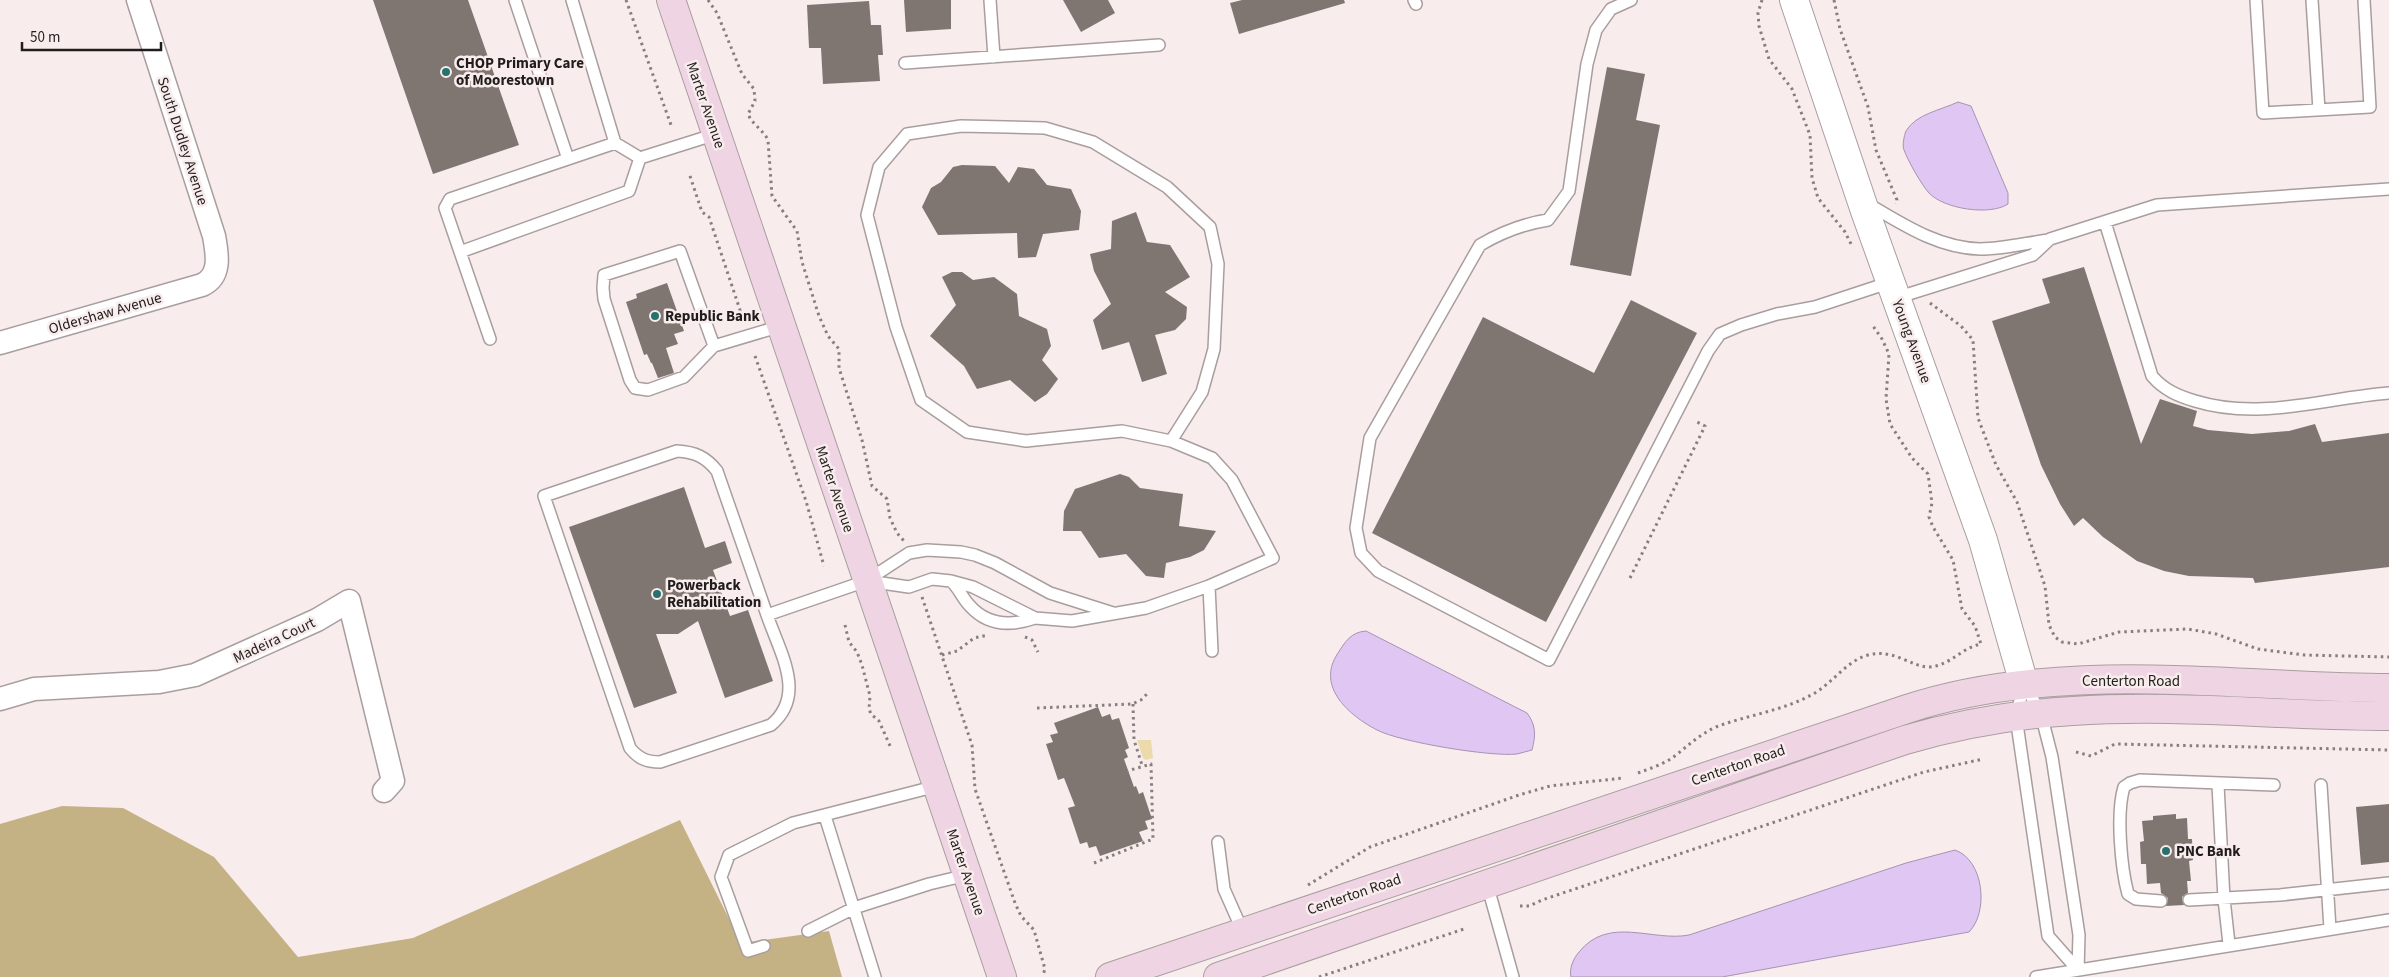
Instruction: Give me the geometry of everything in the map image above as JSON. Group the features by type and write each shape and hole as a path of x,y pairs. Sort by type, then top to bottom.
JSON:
{"main road":[{"name":"Marter Avenue","path":"670,0 1002,977"},
{"name":"Centerton Road","path":"1110,977 1914,706 1954,695 2024,684 2072,681 2180,681 2389,688"},
{"name":"Centerton Road","path":"1218,977 1905,740 1948,728 2074,711 2163,709 2320,716 2389,716"}],"street":[{"name":"South Dudley Avenue","path":"138,0 214,236 217,262 209,282"},
{"name":"Young Avenue","path":"1794,0 1861,200 1983,540 2024,684"},
{"name":"Oldershaw Avenue","path":"0,342 209,282"},
{"name":"Madeira Court","path":"0,699 34,689 159,682 194,675 316,620 349,601 393,781 384,791"}],"lane":[{"path":"514,0 568,159"},
{"path":"572,0 615,143 640,158 716,134"},
{"path":"990,0 994,57"},
{"path":"1631,0 1612,9 1596,30 1587,64 1569,191 1548,220 1527,223 1502,232 1480,245 1370,438 1356,528 1361,553 1378,572 1550,660 1708,350 1720,334 1741,325 1777,314 1893,290 2033,255 2050,239"},
{"path":"2256,0 2263,113 2370,107 2364,0"},
{"path":"2312,0 2319,110"},
{"path":"905,63 1159,45"},
{"path":"951,581 968,605 988,619 1013,624 1035,618 1072,621 1146,608 1209,586 1273,558 1232,480 1212,458 1171,441 1122,431 1026,440 967,432 921,400 896,327 867,215 879,167 908,134 961,126 1045,128 1093,142 1167,187 1210,227 1218,264 1214,349 1202,392 1171,441"},
{"path":"490,339 445,208 450,199 615,143"},
{"path":"460,252 629,191 640,158"},
{"path":"1861,200 1911,230 1967,248 1990,248 2050,239 2157,205 2389,189"},
{"path":"2105,222 2152,376 2172,393 2214,406 2252,410 2389,393"},
{"path":"714,346 680,250 604,275 604,299 630,380 635,388 648,390 684,377 714,346 781,326"},
{"path":"677,451 700,455 717,471 767,615 789,681 789,700 781,716 771,725 660,762 643,759 630,748 544,496 677,451"},
{"path":"767,615 866,581 909,553 927,550 961,552 995,563 1050,593 1113,613"},
{"path":"866,581 909,587 932,580 951,581 973,587 1035,618"},
{"path":"1209,586 1212,650"},
{"path":"2024,684 2048,936 2078,970"},
{"path":"2024,684 2028,716 2052,757 2080,935 2078,970"},
{"path":"2161,901 2136,899 2128,894 2122,872 2121,812 2124,787 2140,780 2274,786"},
{"path":"2218,784 2224,899 2229,944"},
{"path":"764,946 748,951 721,877 729,855 793,823 936,786"},
{"path":"2320,786 2330,929"},
{"path":"825,816 875,977"},
{"path":"1218,842 1224,889 1243,932"},
{"path":"808,931 854,908 967,875"},
{"path":"2188,900 2212,900 2327,891 2389,883"},
{"path":"1487,884 1513,977"},
{"path":"2036,977 2229,944 2389,920"}],"path":[{"path":"626,0 671,125"},
{"path":"708,0 717,13 742,74 754,90 755,101 748,114 751,121 764,133 768,140 772,196 797,231 802,262 819,316 828,336 839,350 839,368 862,440 872,486 887,499 890,518 897,534 906,543"},
{"path":"1762,0 1758,13 1758,26 1769,60 1792,89 1810,136 1812,178 1818,198 1845,232 1852,247 1857,252"},
{"path":"1834,0 1840,29 1868,107 1876,150 1897,200 1896,204"},
{"path":"690,176 702,212 708,217 743,319"},
{"path":"1930,303 1961,326 1973,340 1978,418 1990,451 2017,502 2045,586 2049,625 2055,637 2062,642 2078,644 2119,632 2188,629 2216,634 2246,646 2266,650 2304,655 2389,657"},
{"path":"1634,775 1668,761 1696,737 1716,728 1814,694 1842,671 1868,655 1899,656 1927,667 1939,666 1949,662 1969,646 1980,644 1975,626 1962,609 1953,560 1932,527 1930,517 1932,503 1928,474 1912,458 1890,424 1886,399 1889,354 1873,326"},
{"path":"755,356 806,501 824,566"},
{"path":"1630,578 1705,426 1695,421"},
{"path":"921,594 972,745 975,789 981,808 1020,916 1034,930 1045,969 1043,975"},
{"path":"845,625 849,642 857,652 862,666 870,696 870,714 879,721 891,748"},
{"path":"942,655 957,651 974,638 995,636"},
{"path":"1021,637 1032,640 1038,652"},
{"path":"1037,708 1133,704 1148,694"},
{"path":"1133,704 1134,740 1142,765"},
{"path":"2076,752 2091,756 2115,744 2389,750"},
{"path":"1520,906 1529,906 1924,772 1983,759"},
{"path":"1094,863 1123,850 1150,842 1154,837 1152,764 1142,765 1127,772"},
{"path":"1304,886 1370,847 1519,795 1550,786 1627,777"},
{"path":"1319,977 1464,929"}],"shaded area":[{"path":"1958,102 1971,106 2008,193 2008,204 2000,208 1990,210 1967,209 1936,199 1922,184 1904,150 1903,144 1906,131 1910,125 1922,116"},
{"path":"1366,631 1527,713 1534,730 1532,750 1517,754 1504,754 1467,751 1425,744 1389,735 1356,717 1339,699 1333,689 1332,665 1349,638 1356,633"},
{"path":"1137,740 1151,740 1153,758 1146,760 1143,758"},
{"path":"62,806 123,808 214,857 298,957 413,938 680,820 741,943 829,931 842,977 0,977 0,824"},
{"path":"1955,850 1965,856 1972,864 1980,887 1981,900 1979,912 1969,932 1722,977 1571,977 1571,967 1579,952 1591,941 1604,935 1617,932 1631,932 1675,936 1689,935 1906,863"}],"building":[{"name":"CHOP Primary Care of Moorestown","path":"373,0 468,0 519,145 433,174"},
{"path":"904,0 951,0 951,29 906,32"},
{"path":"1063,0 1108,0 1115,13 1081,32"},
{"path":"1242,0 1344,0 1345,3 1239,34 1230,3"},
{"path":"869,1 871,25 881,25 883,55 878,55 880,81 823,84 821,48 809,48 807,5"},
{"path":"1607,67 1645,74 1636,120 1660,125 1631,276 1570,265"},
{"path":"962,165 995,166 1009,183 1018,167 1034,169 1047,185 1071,189 1081,211 1079,230 1043,234 1036,257 1018,258 1017,233 938,235 922,207 931,188 941,182 953,167"},
{"path":"1136,212 1147,242 1170,245 1190,277 1165,292 1187,307 1186,319 1175,330 1155,335 1167,374 1142,382 1129,342 1102,350 1093,320 1111,304 1094,271 1090,254 1111,249 1112,221"},
{"path":"2084,267 2141,444 2160,399 2197,411 2193,426 2208,430 2252,434 2289,431 2315,424 2322,442 2389,433 2389,567 2255,583 2253,578 2189,576 2164,571 2137,561 2103,537 2083,518 2074,526 2060,504 2041,465 1992,321 2050,303 2042,279"},
{"path":"952,272 962,272 973,280 994,277 1017,294 1019,316 1047,329 1051,346 1042,360 1058,379 1047,394 1035,402 1010,380 977,389 964,366 930,336 956,305 942,277"},
{"name":"Republic Bank","path":"667,283 684,331 674,334 678,344 666,348 674,373 658,378 647,354 644,355 626,302 637,298 636,294"},
{"path":"1631,300 1697,333 1546,622 1372,533 1483,317 1594,373"},
{"path":"1120,474 1129,477 1140,488 1183,494 1179,526 1216,531 1204,550 1190,557 1166,563 1164,578 1146,576 1126,554 1099,558 1081,531 1063,531 1064,511 1075,489"},
{"name":"Powerback Rehabilitation","path":"684,487 705,548 725,541 732,563 713,570 730,616 748,610 773,681 725,698 698,621 678,634 656,634 677,693 634,708 569,527"},
{"path":"1098,707 1102,717 1110,714 1112,720 1119,718 1129,748 1125,750 1128,757 1124,759 1134,787 1136,786 1139,794 1143,792 1152,819 1145,821 1148,829 1139,832 1143,841 1100,856 1096,846 1089,848 1087,842 1080,844 1068,808 1075,806 1064,778 1058,780 1046,744 1053,742 1050,735 1058,733 1054,723"},
{"path":"2389,804 2389,862 2361,865 2356,807"},
{"name":"PNC Bank","path":"2176,814 2176,819 2187,818 2188,839 2192,839 2193,860 2189,861 2191,881 2187,881 2188,893 2182,897 2184,905 2166,906 2168,898 2161,893 2160,883 2147,884 2146,864 2141,864 2140,842 2144,841 2142,821 2153,820 2153,816"}],"place":[{"name":"CHOP Primary Care of Moorestown","path":"446,72"},
{"name":"Republic Bank","path":"655,316"},
{"name":"Powerback Rehabilitation","path":"657,594"},
{"name":"PNC Bank","path":"2166,851"}]}
